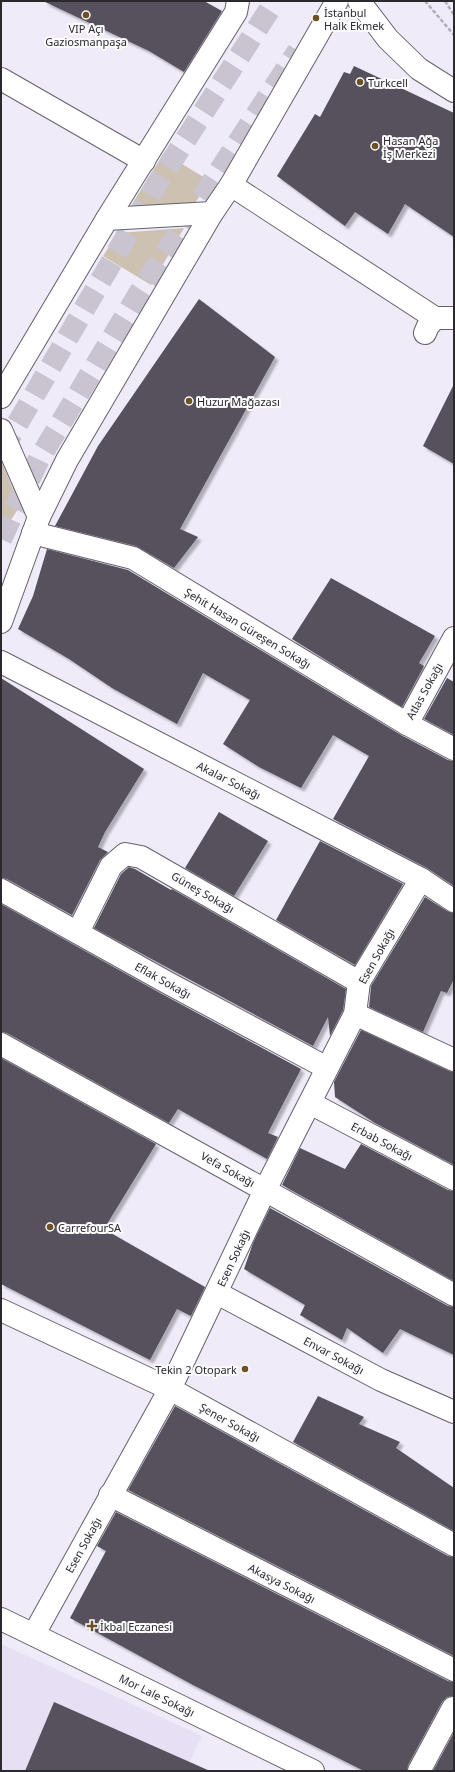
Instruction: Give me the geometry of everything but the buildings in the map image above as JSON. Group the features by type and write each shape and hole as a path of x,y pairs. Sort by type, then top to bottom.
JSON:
{"street":[{"path":"1,397 107,219 144,162 236,12 238,1"},
{"path":"1,620 36,525 67,460 212,214 231,185 337,1"},
{"path":"359,1 388,39 419,69 454,91"},
{"path":"1,79 144,162"},
{"path":"231,185 438,323"},
{"path":"107,219 212,214"},
{"path":"1,430 36,525"},
{"name":"Şehit Hasan Güreşen Sokağı","path":"36,525 133,558 406,724 454,749"},
{"name":"Atlas Sokağı","path":"406,724 454,638"},
{"name":"Akalar Sokağı","path":"1,662 421,879 454,901"},
{"name":"Güneş Sokağı","path":"78,932 111,866 125,854 141,856 359,982"},
{"name":"Esen Sokağı","path":"34,1634 170,1389 265,1190 355,1014 359,982 421,879"},
{"name":"Eflak Sokağı","path":"1,890 168,983 327,1068"},
{"path":"355,1014 454,1060"},
{"name":"Vefa Sokağı","path":"1,1044 454,1295"},
{"name":"Erbab Sokağı","path":"310,1103 454,1180"},
{"name":"Envar Sokağı","path":"217,1293 381,1380 454,1412"},
{"name":"Şener Sokağı","path":"1,1310 170,1389 454,1545"},
{"name":"Akasya Sokağı","path":"110,1495 454,1670"},
{"name":"Mor Lale Sokağı","path":"1,1619 313,1771"},
{"path":"419,1771 453,1708"}],"path":[{"path":"425,1 454,36"},
{"path":"445,1 454,15"}],"shaded area":[{"path":"164,153 210,181 195,203 129,209"},
{"path":"184,228 151,285 103,256 118,233"},
{"path":"1,460 20,506 5,529 1,526"},
{"path":"1,1644 202,1736 185,1771 1,1771"}],"tunnel":[{"path":"1,452 157,184 275,1"},
{"path":"1,539 39,459 140,292 298,51"}],"place":[{"name":"VIP Açı Gaziosmanpaşa","path":"86,15"},
{"name":"İstanbul Halk Ekmek","path":"316,18"},
{"name":"Turkcell","path":"360,82"},
{"name":"Hasan Ağa İş Merkezi","path":"375,146"},
{"name":"Huzur Mağazası","path":"189,401"},
{"name":"CarrefourSA","path":"50,1227"},
{"name":"Tekin 2 Otopark","path":"245,1369"},
{"name":"İkbal Eczanesi","path":"92,1626"}]}
